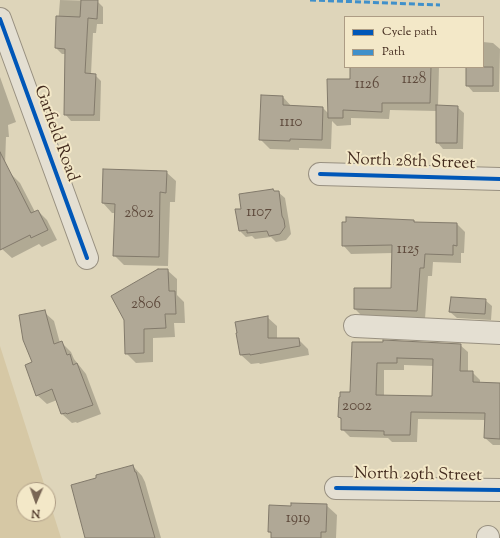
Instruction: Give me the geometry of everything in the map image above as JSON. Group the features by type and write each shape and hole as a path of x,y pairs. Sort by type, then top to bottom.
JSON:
{"street":[{"name":"Garfield Road","path":"0,19 87,258"},
{"name":"North 28th Street","path":"320,174 500,179"},
{"path":"355,326 500,333"},
{"name":"North 29th Street","path":"336,488 500,490"}],"shaded area":[{"path":"0,346 43,482 16,482 16,522 56,522 61,538 0,538"}],"building":[{"path":"81,0 98,0 97,19 88,18 85,73 96,74 94,115 64,115 65,49 55,48 56,16 80,17"},
{"path":"493,67 493,86 466,86 466,68"},
{"path":"350,68 431,68 430,103 382,103 382,112 343,110 343,118 328,118 327,79 350,79"},
{"path":"261,95 283,96 283,105 323,107 322,140 259,140"},
{"path":"436,105 458,106 457,143 436,143"},
{"path":"0,152 31,213 38,210 48,230 31,238 30,235 0,250"},
{"path":"103,169 167,171 166,193 160,192 159,257 113,256 115,204 102,203"},
{"path":"273,189 274,191 279,191 282,216 284,220 285,227 280,234 269,236 267,231 247,233 247,230 239,231 235,209 241,209 239,194"},
{"path":"346,217 414,220 414,222 457,223 457,246 453,245 453,255 425,254 424,268 420,268 417,311 354,309 354,288 391,288 392,245 342,246 342,222 346,222"},
{"path":"158,269 168,269 169,291 175,291 176,314 165,314 166,328 144,329 144,353 125,354 124,320 111,296"},
{"path":"451,297 486,299 485,314 449,312"},
{"path":"45,310 54,344 62,341 67,355 70,354 73,365 77,363 93,405 67,414 61,414 52,389 36,396 25,365 32,362 23,340 19,315"},
{"path":"268,316 268,338 299,338 300,346 250,355 240,355 235,322"},
{"path":"383,340 461,344 460,371 473,371 473,382 500,383 500,439 484,438 485,413 411,412 410,435 384,435 384,431 341,430 341,418 338,417 339,397 340,392 350,392 352,342 383,342","holes":["397,358 433,359 432,396 376,395 377,363 397,363"]},
{"path":"133,465 155,538 85,538 71,485 96,478 96,475"},
{"path":"291,503 327,504 326,532 321,532 321,538 271,538 271,532 268,532 269,505 291,506"}],"marked path":[{"path":"310,0 440,5"}],"cycle path":[{"path":"0,19 87,258"},
{"path":"320,174 500,179"},
{"path":"336,488 500,490"}]}
